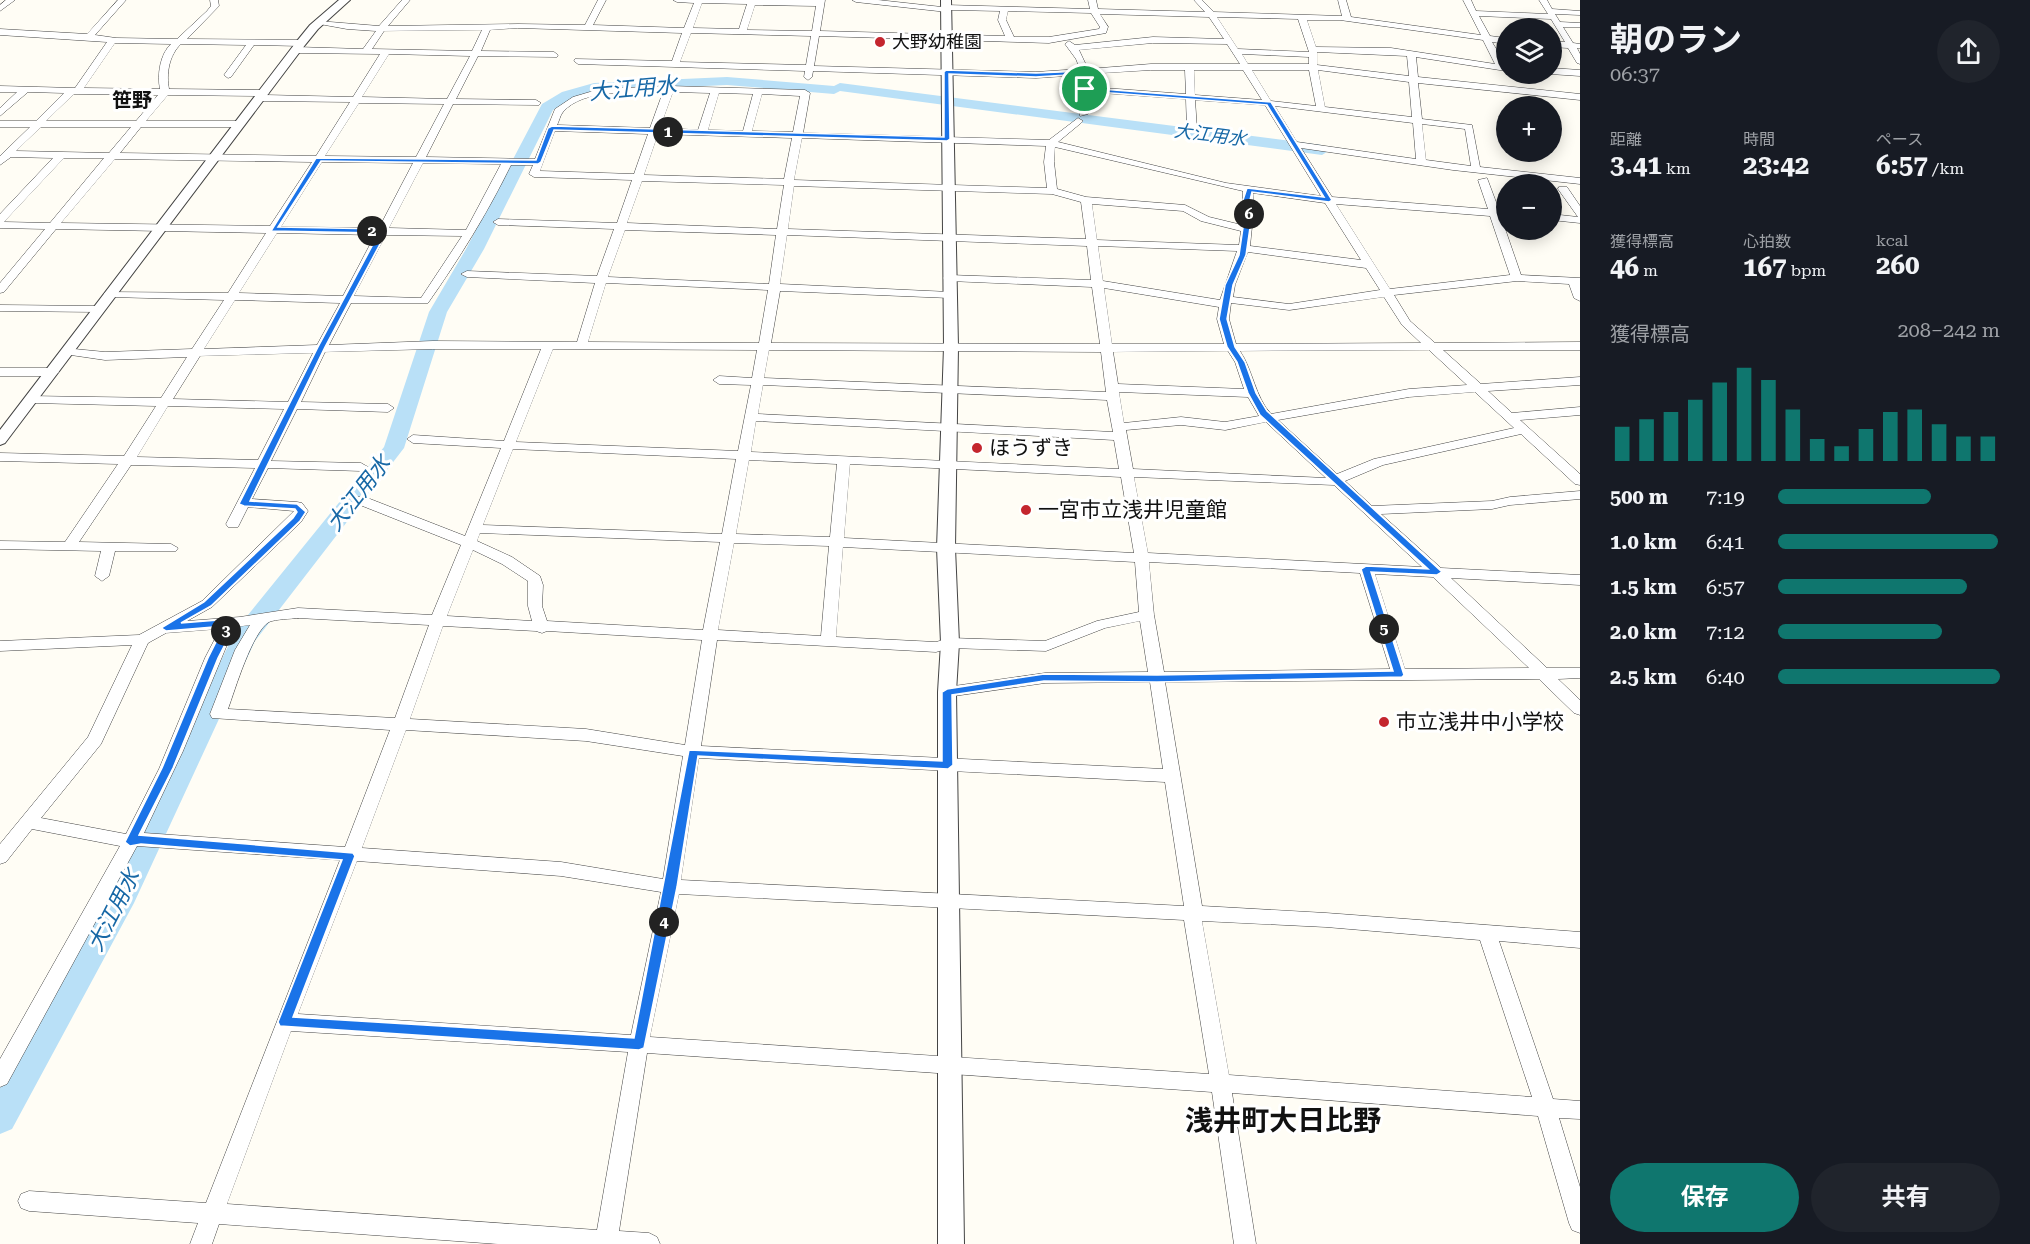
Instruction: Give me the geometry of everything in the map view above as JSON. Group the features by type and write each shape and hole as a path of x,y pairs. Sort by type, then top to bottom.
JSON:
{"street":[{"path":"89,37 122,0"},
{"path":"165,92 162,78 170,50 210,13 216,6 214,0"},
{"path":"1,438 298,46 318,23 345,0"},
{"path":"365,52 406,0"},
{"path":"588,28 602,0"},
{"path":"677,0 821,2 807,79"},
{"path":"675,64 698,0"},
{"path":"856,0 1004,11 1251,14 1302,18 1347,18 1496,40"},
{"path":"1092,0 1095,13 1102,22 1103,31 1111,45"},
{"path":"1198,0 1212,15 1236,51 1406,323 1580,481"},
{"path":"1342,0 1347,18"},
{"path":"1467,0 1496,56"},
{"path":"1543,0 1580,61"},
{"path":"1572,0 1580,0"},
{"path":"0,9 6,1"},
{"path":"742,33 752,2"},
{"path":"946,6 951,347 946,464 946,548 950,644 947,692 951,1244"},
{"path":"1004,11 1002,20 1011,40"},
{"path":"1474,13 1553,17 1580,13"},
{"path":"1553,17 1580,25"},
{"path":"1302,18 1312,52 1321,109"},
{"path":"318,23 383,29 588,28 1011,40 1060,38 1103,31"},
{"path":"233,524 322,347 475,54 486,27"},
{"path":"0,32 112,40 252,42 365,52 554,55"},
{"path":"1052,191 1049,162 1051,142 1081,117 1085,89 1085,72 1081,59 1074,48 1060,38"},
{"path":"0,162 92,73 112,40"},
{"path":"228,75 252,42"},
{"path":"1074,48 1111,45 1143,49 1230,42"},
{"path":"1562,45 1580,46"},
{"path":"1143,49 1151,67"},
{"path":"1236,51 1312,52 1366,49 1496,67"},
{"path":"69,546 165,403 386,52"},
{"path":"1411,54 1421,162"},
{"path":"578,61 1036,75 1151,67 1313,66 1414,80 1580,97"},
{"path":"1189,67 1192,129"},
{"path":"1562,72 1580,74"},
{"path":"0,89 536,103"},
{"path":"581,347 620,226 669,89"},
{"path":"606,1242 639,1044 671,887 710,635 774,286 789,182 805,93 669,89 603,91 576,99 558,111 534,174 637,177 789,182 947,187 1052,191 1086,200 1185,208 1205,219 1247,229"},
{"path":"1085,89 1269,103 1469,127 1476,166"},
{"path":"0,113 25,90"},
{"path":"702,133 715,90"},
{"path":"0,290 165,92"},
{"path":"747,134 758,92"},
{"path":"0,124 239,124"},
{"path":"552,128 1051,142 1226,186 1329,200 1496,213"},
{"path":"1295,146 1580,181"},
{"path":"8,154 538,162"},
{"path":"0,220 61,155"},
{"path":"110,294 424,301 516,162"},
{"path":"1483,180 1496,204"},
{"path":"1249,189 1244,248 1225,302 1223,319 1231,347 1241,362 1252,393 1267,417 1437,572 1580,709"},
{"path":"1563,189 1580,214"},
{"path":"1086,200 1113,392 1126,472 1135,508 1147,615 1193,908 1192,915 1245,1244"},
{"path":"1562,218 1580,220"},
{"path":"498,222 1244,248 1371,266"},
{"path":"0,225 468,233"},
{"path":"1504,240 1506,254 1517,278"},
{"path":"467,274 774,286 1099,284 1225,302 1289,307 1517,278 1576,280 1580,298"},
{"path":"0,308 98,309"},
{"path":"68,351 105,356 428,345 1577,348"},
{"path":"201,1244 349,856 379,784 438,620 548,347"},
{"path":"0,372 53,372"},
{"path":"719,380 950,389 1252,393"},
{"path":"751,417 949,427 1120,431 1181,421 1225,426 1409,393 1580,381"},
{"path":"32,399 388,408"},
{"path":"1508,417 1580,411"},
{"path":"413,439 1330,482 1380,462 1523,430"},
{"path":"0,457 361,467"},
{"path":"828,642 844,459"},
{"path":"1369,510 1492,505 1521,499 1580,495"},
{"path":"360,500 471,536 533,576 536,581 535,607 542,628"},
{"path":"0,646 142,640 166,628 207,604 301,512 297,506 244,504"},
{"path":"471,536 729,538 837,542 1580,580"},
{"path":"0,545 171,548"},
{"path":"102,576 109,547"},
{"path":"1366,569 1399,675"},
{"path":"166,628 262,619 298,613 542,628 936,647 950,644 1046,646 1102,624 1147,615"},
{"path":"262,619 248,640 218,714 586,735 693,752 1172,776"},
{"path":"2,1076 143,840 168,768 213,658 235,622"},
{"path":"0,856 71,767 95,741 142,640"},
{"path":"947,692 1044,678 1157,679 1580,673"},
{"path":"28,822 143,840 561,869 671,887 1326,920 1580,940"},
{"path":"1487,933 1546,1108 1580,1223"},
{"path":"285,1022 951,1064 1580,1110"},
{"path":"29,1202 650,1244"}],"waterway":[{"name":"大江用水","path":"0,1119 119,903 243,640 394,448 438,312 475,249 547,107 567,95 594,87 727,81 834,90"},
{"name":"大江用水","path":"840,87 1322,150"}],"place":[{"name":"大野幼稚園","path":"880,42"},
{"name":"ほうずき","path":"977,448"},
{"name":"一宮市立浅井児童館","path":"1026,510"},
{"name":"市立浅井中小学校","path":"1384,722"}],"district":[{"name":"笹野","path":"132,100"},
{"name":"浅井町大日比野","path":"1283,1120"}],"route":[{"path":"946,72 1049,75 1085,72 1085,89 1269,103 1329,200 1249,189 1247,229 1242,255 1229,285 1223,319 1231,347 1241,362 1252,393 1263,413 1437,572 1366,569 1399,675 1157,679 1044,678 947,692 948,765 693,752 671,887 639,1044 285,1022 349,856 141,839 130,842 168,768 213,658 231,623 166,628 207,604 301,512 297,506 244,504 322,347 384,231 273,229 319,159 538,162 552,128 947,139 946,72"}]}
